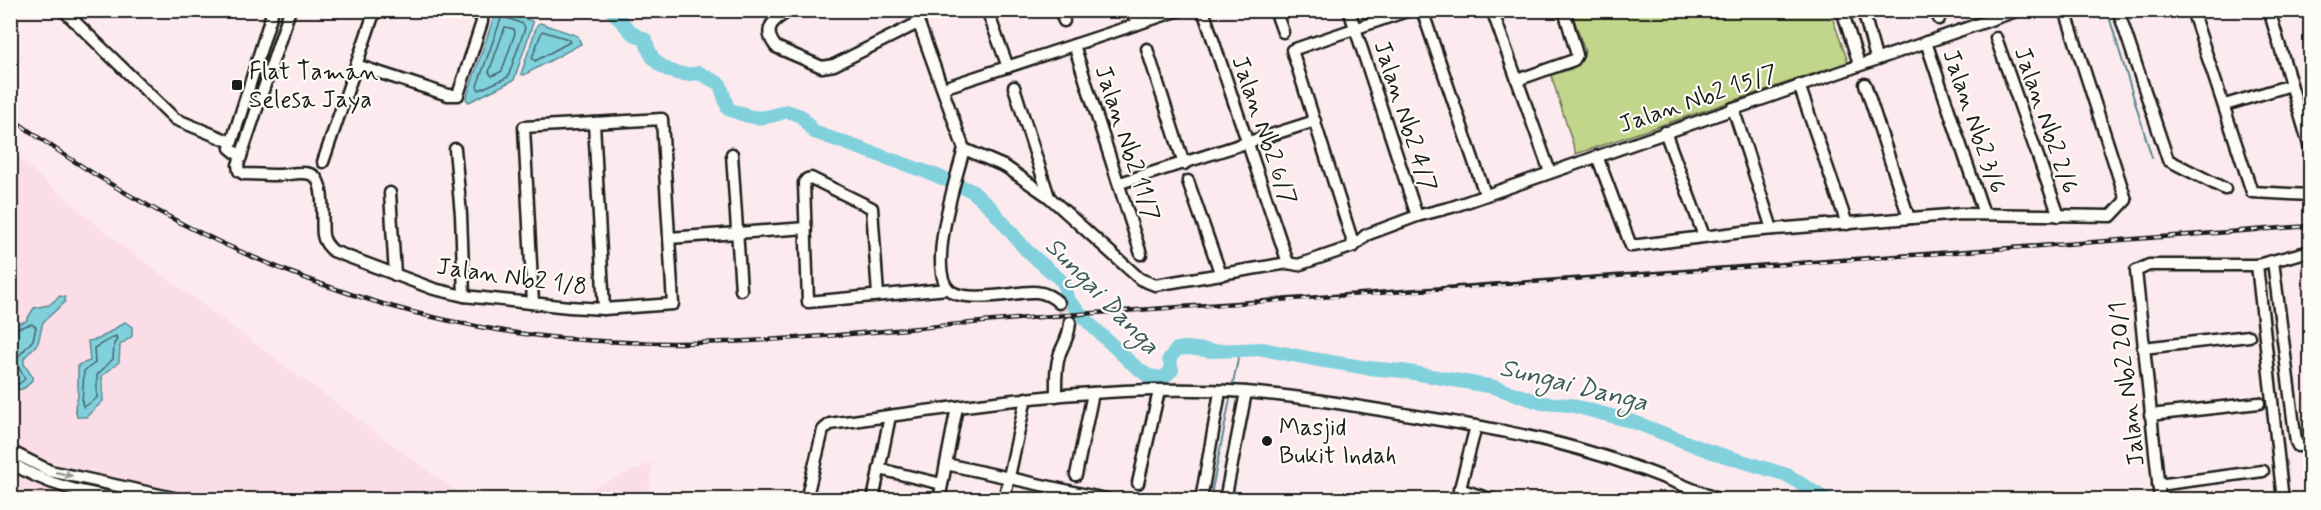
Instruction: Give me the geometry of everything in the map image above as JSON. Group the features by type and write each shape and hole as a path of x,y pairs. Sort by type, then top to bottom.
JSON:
{"street":[{"path":"63,10 175,119 231,142"},
{"path":"273,10 231,142 231,151 241,157 290,10"},
{"path":"323,162 375,10"},
{"path":"357,65 448,95 458,95 482,22 482,16 469,10"},
{"path":"791,10 776,18 770,30 771,40 776,47 822,67 828,67 918,23"},
{"path":"914,10 964,149 942,234 943,279 948,289"},
{"path":"987,10 1008,67"},
{"path":"1132,10 1137,24"},
{"path":"943,88 1180,10"},
{"name":"Jalan Nb2 6/7","path":"1203,10 1288,263"},
{"path":"1275,10 1283,32"},
{"name":"Jalan Nb2 4/7","path":"1349,10 1417,216"},
{"path":"1354,246 1292,50 1410,10"},
{"path":"1422,10 1485,194"},
{"path":"1492,10 1550,172"},
{"path":"1517,80 1574,60 1577,55 1564,10"},
{"path":"1842,10 1859,64"},
{"path":"1863,10 1876,58"},
{"name":"Jalan Nb2 15/7","path":"964,149 1006,167 1049,197 1140,279 1155,285 1288,263 1298,265 1354,246 1366,234 2019,10"},
{"path":"1597,156 1631,246 1704,236 1961,214 2111,216 2126,200 2065,10"},
{"path":"2118,10 2168,160 2225,189"},
{"path":"2192,10 2252,192 2310,195"},
{"path":"2269,10 2310,148"},
{"name":"Jalan Nb2 2/6","path":"1996,38 2059,216"},
{"name":"Jalan Nb2 3/6","path":"1926,42 1984,214"},
{"name":"Jalan Nb2 11/7","path":"1074,45 1141,254"},
{"path":"1147,49 1184,164"},
{"path":"1865,84 1909,218"},
{"path":"1799,85 1847,224"},
{"path":"2225,105 2291,85"},
{"path":"1014,87 1049,197"},
{"path":"1733,108 1772,230"},
{"path":"534,303 524,127 662,119 669,238 806,228"},
{"path":"1120,183 1315,121"},
{"path":"594,123 604,309"},
{"path":"1665,132 1704,236"},
{"path":"455,149 461,215 464,296"},
{"path":"732,154 741,290"},
{"name":"Jalan Nb2 1/8","path":"241,157 238,165 239,171 244,174 302,173 316,176 322,201 323,236 326,244 333,251 434,289 464,296 604,309 673,304 669,238"},
{"path":"878,295 872,208 811,178 807,179 804,183 808,302 948,289 961,296 1042,292 1054,297 1059,303"},
{"path":"1188,181 1221,275"},
{"path":"390,193 395,275"},
{"path":"2283,500 2257,265 2310,251"},
{"path":"2273,261 2298,446 2310,445"},
{"name":"Jalan Nb2 20/1","path":"2160,500 2135,280 2136,272 2149,265 2257,265"},
{"path":"1056,396 1056,368 1060,353 1068,338 1070,322"},
{"path":"2143,348 2248,336"},
{"path":"1137,483 1159,392"},
{"path":"1201,500 1220,392"},
{"path":"1225,500 1246,392"},
{"path":"806,500 825,426 1026,398 1093,393 1246,392 1362,406 1476,426 1596,453 1720,500"},
{"path":"1076,475 1093,393"},
{"path":"1004,500 1026,398"},
{"path":"2150,415 2259,403"},
{"path":"939,500 957,407"},
{"path":"873,500 890,416"},
{"path":"1476,426 1458,494 1494,500"},
{"path":"10,451 50,471 183,500"},
{"path":"10,462 51,484 85,493 127,500"},
{"path":"946,464 1105,499"},
{"path":"879,470 942,484"},
{"path":"2158,485 2263,471"}],"shaded area":[{"path":"10,151 117,242 466,499 11,499"},
{"path":"653,462 647,499 567,499"}],"green space":[{"path":"1571,10 1830,11 1848,62 1576,154 1551,75 1574,68 1585,52"}],"water":[{"path":"496,11 533,23 514,80 469,102 466,99"},
{"path":"540,23 578,36 581,44 524,75 521,74 537,25"},
{"path":"60,296 65,297 65,302 43,322 38,343 24,358 24,364 33,378 24,388 18,390 11,388 11,326 26,321 34,308 49,305"},
{"path":"125,322 132,327 132,336 120,345 119,362 102,376 103,401 86,417 77,417 75,406 78,396 78,365 90,361 88,341 99,339"}],"waterway":[{"name":"Sungai Danga","path":"611,10 632,33 646,40 652,57 665,68 681,74 699,73 720,84 728,109 757,118 787,111 801,116 814,132 935,175 972,191 990,207 1026,250 1063,282 1068,300 1090,324 1148,376 1163,378 1172,370 1169,359 1177,349 1213,351 1263,349 1494,387 1542,403 1570,405 1634,422 1709,451 1787,475 1827,500"},
{"path":"2107,10 2152,158"},
{"path":"1232,388 1240,350"},
{"path":"1210,500 1231,394"}],"tunnel":[{"path":"1059,303 1070,322"}],"railway":[{"path":"10,117 67,157 187,226 251,256 316,282 382,304 449,321 517,333 589,340 661,343 806,338 1023,318 2310,226"}],"place":[{"name":"Flat Taman Selesa Jaya","path":"237,85"},
{"name":"Masjid Bukit Indah","path":"1267,441"}]}
